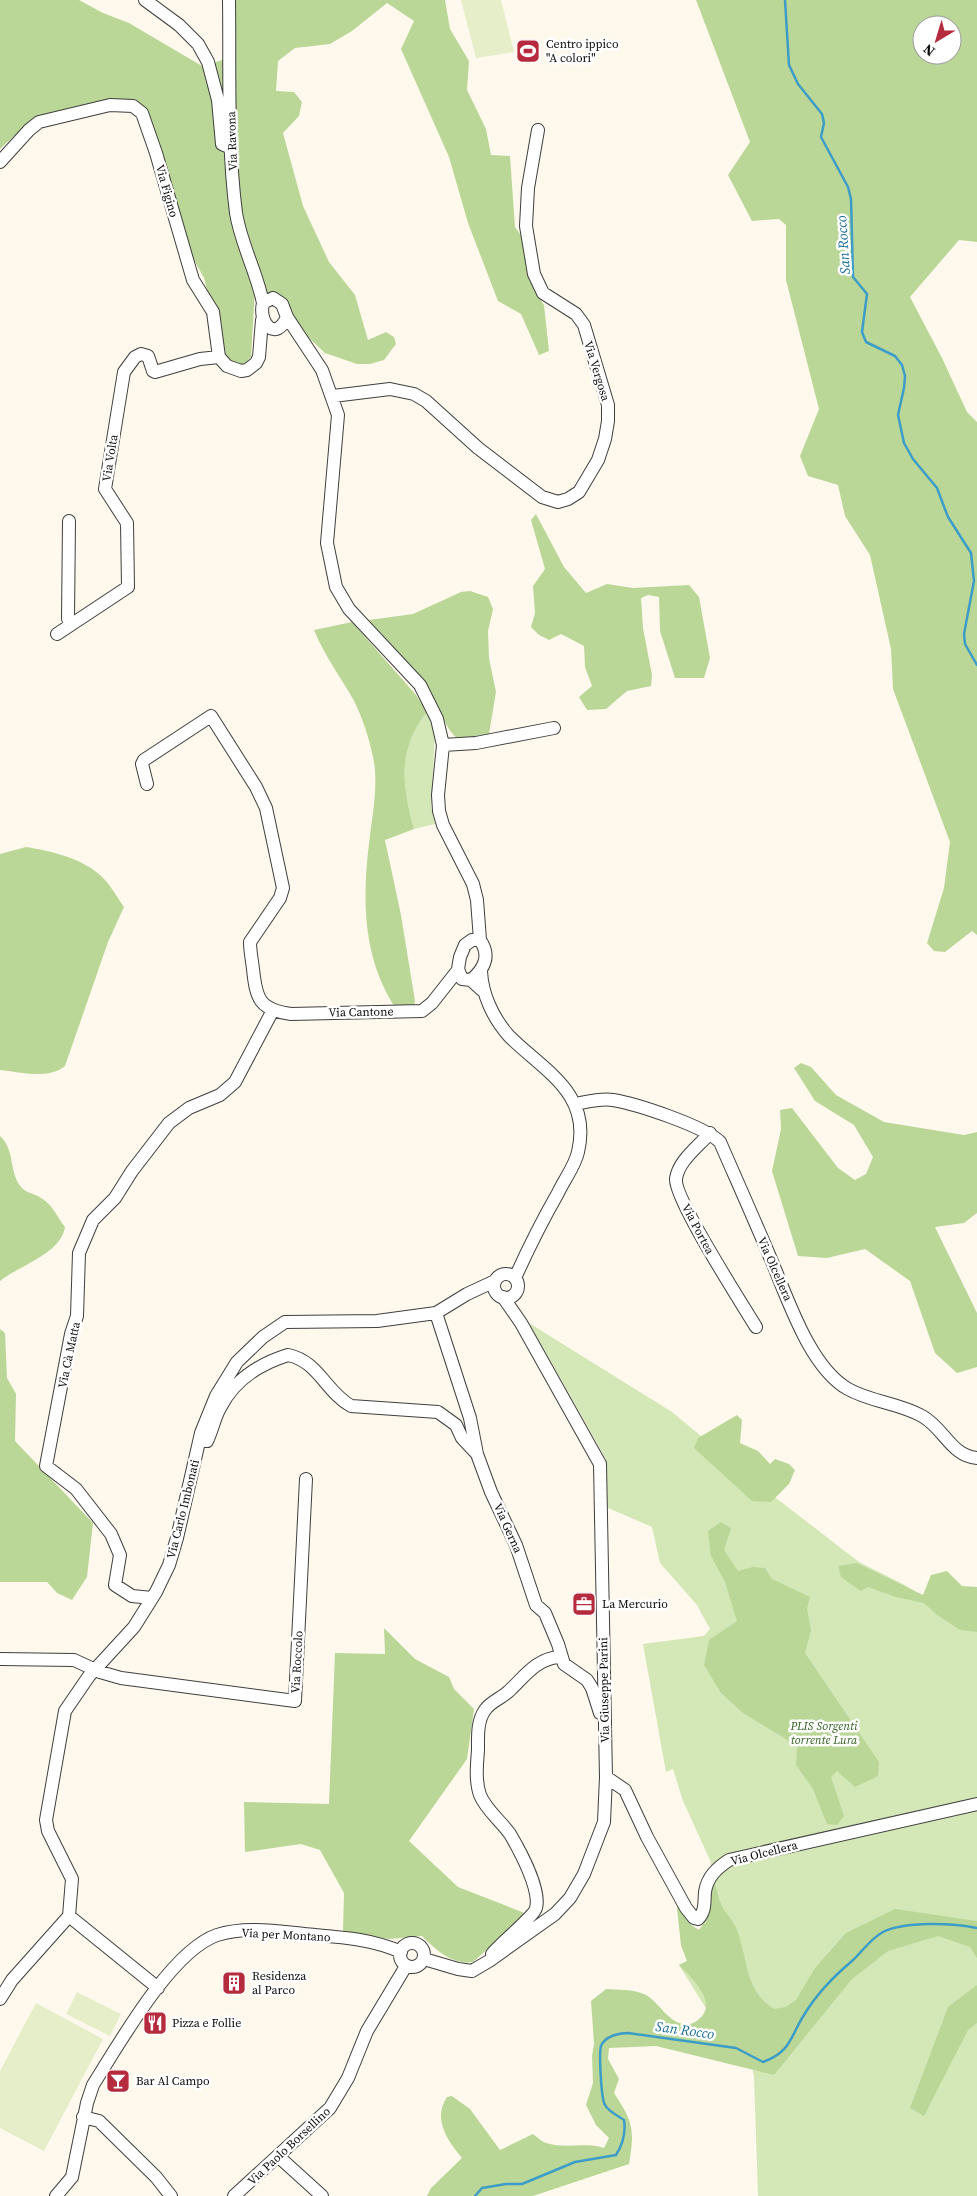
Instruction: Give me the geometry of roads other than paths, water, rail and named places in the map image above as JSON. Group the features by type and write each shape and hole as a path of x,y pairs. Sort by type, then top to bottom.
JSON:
{"street":[{"path":"144,0 179,25 203,52 215,87 222,144 231,148"},
{"name":"Via Ravona","path":"229,0 231,148 236,214 268,301 282,304 287,317"},
{"name":"Via Figino","path":"0,162 29,130 39,122 110,105 133,106 142,113 194,280 213,312 219,358"},
{"name":"Via Vergosa","path":"333,396 390,389 414,394 426,401 478,448 542,497 558,502 568,499 579,492 598,460 605,439 608,406 584,325 576,314 543,293 538,286 534,274 527,217 528,188 538,130"},
{"path":"219,358 234,370 247,370 259,357 262,320 268,301"},
{"path":"261,337 275,329 287,317 304,346 322,370 333,396 338,416 338,436 327,543 336,587 349,609 420,686 437,720 443,745 438,795 443,825 474,884 477,900 474,942 460,957 464,977 482,990 508,1034 560,1082 575,1104 581,1131 578,1154 528,1249 507,1281 511,1296 467,1294"},
{"path":"262,320 304,346"},
{"name":"Via Volta","path":"57,634 128,586 127,523 105,489 124,372 134,357 141,354 148,356 152,370 156,372 200,359 219,358"},
{"path":"68,521 68,619 72,624"},
{"path":"147,784 142,764 144,760 211,716 256,787 266,808 283,888 280,898 250,942 256,992 268,1008"},
{"path":"443,745 476,743 554,728"},
{"path":"474,942 486,952 481,971 482,990"},
{"path":"464,977 481,971"},
{"name":"Via Cantone","path":"268,1008 291,1014 422,1011 432,1003 448,983 464,977"},
{"name":"Via Cà Matta","path":"152,1598 132,1596 115,1585 120,1555 111,1534 76,1489 46,1466 71,1334 77,1316 79,1253 93,1220 115,1198 132,1171 169,1123 189,1108 220,1095 235,1082 268,1008"},
{"path":"575,1104 603,1099 614,1100 695,1126 710,1133"},
{"name":"Via Portea","path":"710,1133 680,1167 676,1180 679,1193 710,1252 756,1327"},
{"name":"Via Olcellera","path":"710,1133 720,1142 805,1337 832,1376 847,1388 923,1416 938,1427 958,1452 968,1458 977,1458"},
{"name":"Via Carlo Imbonati","path":"69,1916 72,1879 48,1831 46,1811 65,1711 95,1669 129,1632 152,1598 169,1565 199,1441 216,1396 226,1378 249,1349 280,1324 294,1321 377,1321 436,1313 467,1294 507,1281"},
{"name":"Via Giuseppe Parini","path":"424,1959 458,1969 472,1970 489,1961 533,1931 555,1914 570,1898 584,1874 604,1822 606,1777 600,1464 521,1323 502,1296 495,1290 507,1281 521,1323"},
{"name":"Via Gerna","path":"436,1313 470,1418 477,1454 491,1492 516,1544 536,1605 545,1613 558,1644 560,1657"},
{"path":"199,1441 207,1442 219,1409 232,1388 247,1374 274,1359 288,1355 311,1365 342,1399 351,1406 444,1414 456,1425 462,1438 477,1454"},
{"name":"Via Roccolo","path":"95,1669 141,1681 295,1702 306,1479"},
{"path":"489,1961 492,1954 505,1938 532,1916 536,1908 537,1899 531,1879 510,1834 481,1796 477,1778 478,1723 489,1704 507,1694 534,1666 544,1659 560,1657 564,1664 587,1680 592,1688 604,1727"},
{"path":"0,1659 74,1660 95,1669"},
{"name":"Via Olcellera","path":"606,1777 625,1790 647,1837 686,1908 694,1918 698,1919 704,1910 705,1890 710,1877 729,1860 977,1804"},
{"path":"0,1999 6,1978 69,1916 158,1988"},
{"name":"Via per Montano","path":"56,2196 72,2177 83,2117 93,2085 158,1988 185,1955 197,1946 219,1934 274,1931 356,1939 387,1946 401,1952"},
{"path":"408,1944 418,1945 422,1948 424,1959 416,1966 406,1966 402,1962 401,1952 408,1944"},
{"name":"Via Paolo Borsellino","path":"234,2196 279,2157 330,2108 340,2093 367,2030 406,1966"},
{"path":"83,2117 99,2121 156,2177 171,2196"},
{"path":"279,2157 322,2196"}],"waterway":[{"name":"San Rocco","path":"785,0 789,65 798,84 822,114 824,123 821,137 848,187 851,199 853,277 867,294 862,332 866,342 895,356 902,365 905,376 898,415 904,443 913,459 937,488 948,517 971,553 974,581 964,634 965,644 977,665"},
{"name":"San Rocco","path":"475,2196 482,2188 506,2184 522,2184 575,2162 616,2155 625,2129 624,2120 606,2107 602,2094 601,2046 609,2037 628,2033 736,2048 763,2062 785,2049 799,2023 820,1992 878,1935 892,1928 929,1924 977,1928"}],"place":[{"name":"Centro ippico \"A colori\"","path":"528,51"},
{"name":"La Mercurio","path":"584,1604"},
{"name":"Residenza al Parco","path":"234,1983"},
{"name":"Pizza e Follie","path":"155,2023"},
{"name":"Bar Al Campo","path":"118,2081"}],"park label":[{"name":"PLIS Sorgenti torrente Lura","path":"824,1733"}]}
